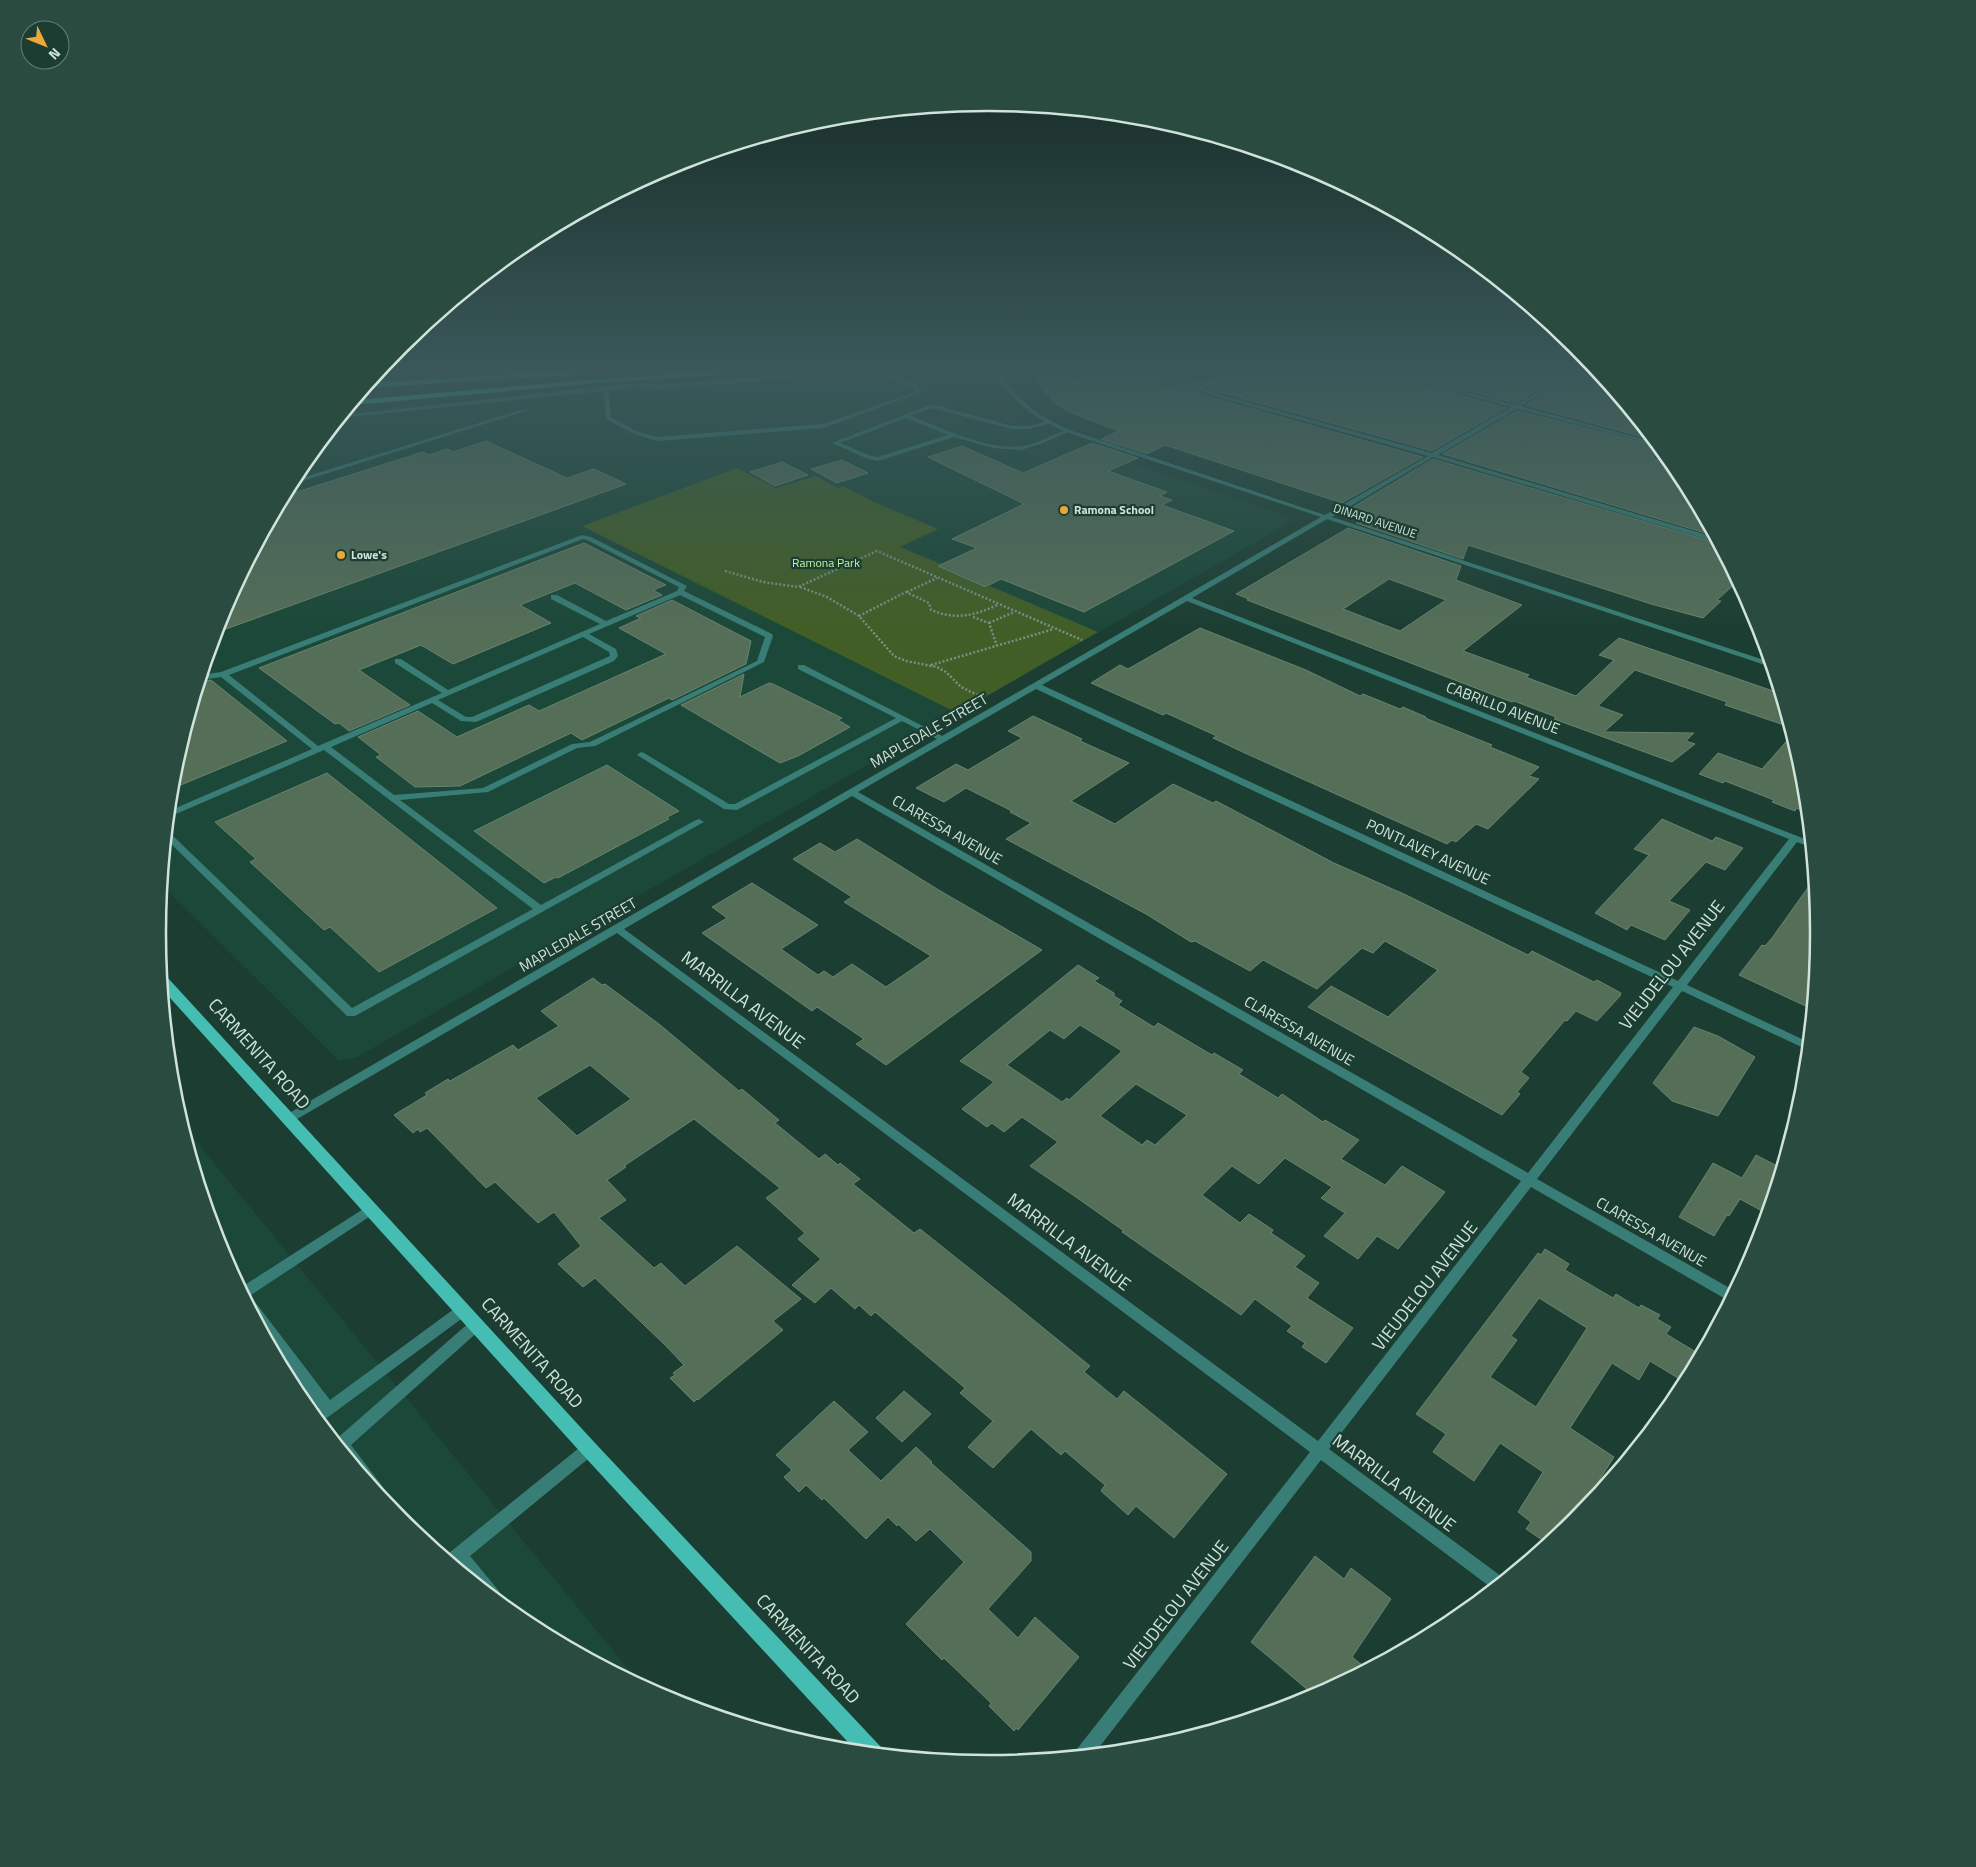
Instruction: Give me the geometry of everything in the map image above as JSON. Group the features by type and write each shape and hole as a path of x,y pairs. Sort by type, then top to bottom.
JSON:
{"main road":[{"name":"CARMENITA ROAD","path":"168,987 589,1449 867,1747"}],"street":[{"path":"302,479 381,455"},
{"path":"863,455 878,459 890,455"},
{"name":"DINARD AVENUE","path":"1140,455 1765,663"},
{"name":"MAPLEDALE STREET","path":"288,1119 1432,455"},
{"path":"1432,455 1708,538"},
{"path":"176,811 446,692 680,592 682,586 589,538 582,537 223,674 207,677"},
{"path":"392,798 485,790 575,746 592,744 760,662 770,636 680,592"},
{"path":"554,597 606,624"},
{"name":"CABRILLO AVENUE","path":"1186,598 1804,842"},
{"path":"431,699 464,720 473,720 614,656 613,651 583,634"},
{"path":"398,661 446,692"},
{"path":"801,667 944,739"},
{"path":"223,674 540,909"},
{"name":"PONTLAVEY AVENUE","path":"1035,685 1803,1043"},
{"path":"641,756 727,808 737,807 902,718"},
{"name":"CLARESSA AVENUE","path":"851,792 1727,1293"},
{"path":"172,839 351,1013 699,822"},
{"name":"VIEUDELOU AVENUE","path":"1087,1750 1795,838"},
{"name":"MARRILLA AVENUE","path":"617,928 1495,1581"},
{"path":"248,1290 371,1209"},
{"path":"321,1414 463,1310"},
{"path":"343,1442 476,1325"},
{"path":"268,1330 328,1409"},
{"path":"455,1559 589,1449"}],"path":[{"path":"798,586 877,551 1014,612 1101,647"},
{"path":"725,571 763,582 798,586 827,597 859,616 894,656 946,672 967,690 1000,706"},
{"path":"859,616 937,578"},
{"path":"906,592 929,603 931,610 937,613 958,617 971,616 998,604"},
{"path":"971,616 989,623 1014,612"},
{"path":"989,623 997,646"},
{"path":"931,666 1055,629"}],"shaded area":[{"path":"320,455 1109,455 1287,516 1291,522 357,1057 339,1061 168,891 173,826 182,773 209,669 228,619 251,570 276,522"},
{"path":"192,1136 633,1675 577,1646 487,1586 446,1552 370,1476 304,1390 276,1345 228,1248 209,1198"}],"green space":[{"name":"Ramona Park","path":"737,468 776,488 816,476 838,488 843,486 874,502 938,529 900,547 941,564 937,566 985,588 990,586 1098,632 957,713 582,526"}],"building":[{"name":"Lowe's","path":"413,455 517,455 567,478 594,469 626,484 224,630 251,570 276,522 294,493"},
{"path":"934,455 983,455 1023,473 1064,455 1129,455 1138,458 1108,471 1167,492 1160,496 1172,500 1162,505 1234,531 1084,612 1001,579 985,587 938,566 977,548 952,539 1024,504 928,457"},
{"path":"1196,455 1416,455 1423,457 1342,503"},
{"path":"1447,455 1656,455 1653,458 1659,460 1672,477 1690,506 1688,507 1691,508 1706,533"},
{"path":"1433,459 1710,541 1732,586 1717,600 1721,601 1703,618 1651,604 1468,545 1463,559 1356,523 1372,513 1353,507"},
{"path":"842,460 868,473 837,483 811,469"},
{"path":"782,462 808,475 775,486 750,472"},
{"path":"1348,528 1461,566 1456,580 1522,605 1463,651 1529,675 1526,677 1576,696 1614,660 1599,655 1619,638 1773,691 1783,725 1725,705 1727,702 1635,670 1598,706 1623,715 1604,732 1694,733 1686,741 1695,744 1672,762 1554,719 1556,717 1514,701 1512,702 1247,600 1249,599 1236,594","holes":["1389,579 1446,600 1400,631 1343,609"]},
{"path":"584,543 666,585 653,590 662,595 626,610 575,583 520,605 551,623 453,664 421,645 359,670 410,705 349,731 339,723 335,724 259,668"},
{"path":"672,600 751,641 746,664 672,700 669,698 582,740 571,733 460,786 415,787 376,757 381,755 358,737 418,711 457,737 529,705 539,711 666,654 619,628 641,618 636,616"},
{"path":"1200,628 1306,670 1360,696 1363,694 1400,709 1403,707 1492,745 1490,747 1539,767 1529,776 1539,779 1488,829 1476,824 1456,842 1452,840 1447,844 1213,738 1217,736 1166,713 1163,715 1091,683 1120,665 1128,669"},
{"path":"744,674 740,697 769,683 773,684 842,718 838,720 850,727 798,756 780,763 681,705"},
{"path":"211,680 287,741 180,785 194,721 206,681"},
{"path":"1033,716 1082,739 1080,741 1129,763 1071,801 1115,824 1173,784 1213,803 1216,801 1334,863 1406,895 1528,955 1532,951 1594,982 1597,980 1621,993 1620,996 1597,1021 1576,1011 1567,1021 1565,1020 1521,1072 1529,1078 1517,1092 1520,1094 1502,1115 1308,1007 1331,986 1388,1017 1438,970 1385,941 1373,953 1362,948 1317,989 1263,960 1250,971 1195,941 1191,942 1146,914 1006,839 1031,823 1010,812 1012,811 966,788 944,802 916,788 956,764 968,770 1022,738 1008,731"},
{"path":"1787,741 1800,810 1796,808 1795,811 1772,802 1774,800 1725,781 1723,783 1699,774 1718,753 1762,769"},
{"path":"607,765 679,811 667,817 669,819 558,878 556,877 544,883 474,831"},
{"path":"327,773 497,908 379,972 330,927 324,930 250,862 256,859 215,822"},
{"path":"1662,819 1712,841 1716,837 1743,848 1725,870 1706,862 1669,901 1690,910 1665,940 1631,925 1627,930 1595,913 1649,855 1634,849"},
{"path":"857,839 937,889 1042,950 886,1065 856,1044 864,1039 817,1007 812,1011 702,933 727,918 712,907 752,883 818,925 781,949 818,975 824,971 833,977 852,964 886,987 931,956 844,902 852,897 793,859 820,843 835,852"},
{"path":"1808,887 1810,934 1806,1006 1739,975 1762,945 1765,946"},
{"path":"1078,965 1099,978 1094,981 1114,993 1114,996 1122,1001 1118,1005 1154,1027 1158,1023 1212,1055 1214,1053 1243,1070 1239,1074 1278,1098 1282,1094 1323,1122 1325,1120 1359,1140 1341,1159 1385,1185 1402,1166 1445,1192 1398,1249 1377,1236 1358,1259 1324,1236 1345,1213 1321,1198 1332,1187 1285,1158 1259,1184 1232,1166 1202,1195 1240,1223 1249,1214 1273,1230 1271,1233 1305,1256 1295,1267 1319,1283 1307,1298 1353,1328 1326,1363 1302,1347 1305,1343 1287,1331 1292,1326 1255,1299 1241,1315 1030,1166 1058,1142 1022,1117 1004,1132 992,1123 987,1127 962,1109 994,1082 960,1061","holes":["1080,1025 1122,1051 1069,1100 1067,1098 1062,1102 1007,1065 1050,1030 1064,1039","1136,1084 1187,1115 1155,1145 1147,1140 1142,1145 1100,1116"]},
{"path":"593,978 602,985 605,984 659,1024 739,1091 742,1089 779,1120 775,1123 819,1159 825,1154 860,1179 853,1184 914,1233 920,1229 1090,1366 1084,1372 1117,1399 1124,1391 1227,1474 1174,1538 1136,1506 1128,1515 1101,1491 1105,1485 1065,1451 1061,1455 1031,1429 993,1468 968,1447 993,1421 960,1393 965,1388 875,1312 871,1316 859,1305 855,1309 831,1288 815,1303 792,1285 821,1259 798,1239 805,1233 766,1198 780,1188 694,1119 624,1166 626,1167 607,1180 626,1200 599,1218 654,1268 661,1263 685,1286 737,1246 801,1299 773,1321 783,1330 694,1402 670,1378 675,1375 673,1373 684,1365 665,1345 595,1278 583,1287 558,1264 581,1246 554,1212 538,1223 495,1182 486,1188 427,1128 420,1132 418,1129 413,1133 394,1115 427,1095 425,1093 448,1079 450,1081 513,1045 518,1050 559,1026 541,1011","holes":["590,1065 631,1099 577,1136 536,1098"]},
{"path":"1694,1027 1718,1036 1755,1057 1718,1116 1672,1101 1653,1083"},
{"path":"1756,1155 1776,1166 1762,1211 1740,1199 1714,1236 1679,1217 1713,1163 1742,1178"},
{"path":"1545,1249 1569,1264 1565,1270 1613,1298 1616,1294 1639,1308 1641,1305 1660,1315 1657,1319 1671,1327 1666,1334 1696,1352 1679,1379 1650,1361 1639,1380 1612,1363 1570,1428 1614,1457 1594,1489 1542,1540 1526,1529 1531,1522 1518,1512 1543,1472 1500,1443 1474,1481 1433,1452 1446,1434 1416,1414 1538,1253 1541,1255","holes":["1539,1298 1587,1328 1536,1407 1490,1377 1517,1340 1511,1336"]},
{"path":"904,1391 931,1414 902,1442 876,1418"},
{"path":"834,1401 868,1432 848,1450 881,1481 916,1447 931,1463 1031,1552 1031,1561 988,1609 1018,1638 1035,1617 1079,1657 1018,1730 1016,1728 1014,1731 989,1706 991,1703 944,1658 942,1660 906,1624 964,1562 930,1529 916,1541 888,1517 866,1539 824,1498 822,1500 806,1485 799,1492 784,1477 792,1470 776,1455"},
{"path":"1315,1556 1344,1579 1351,1568 1391,1599 1352,1657 1363,1665 1309,1691 1251,1642"}],"place":[{"name":"Ramona School","path":"1064,510"},
{"name":"Lowe's","path":"341,555"}]}
